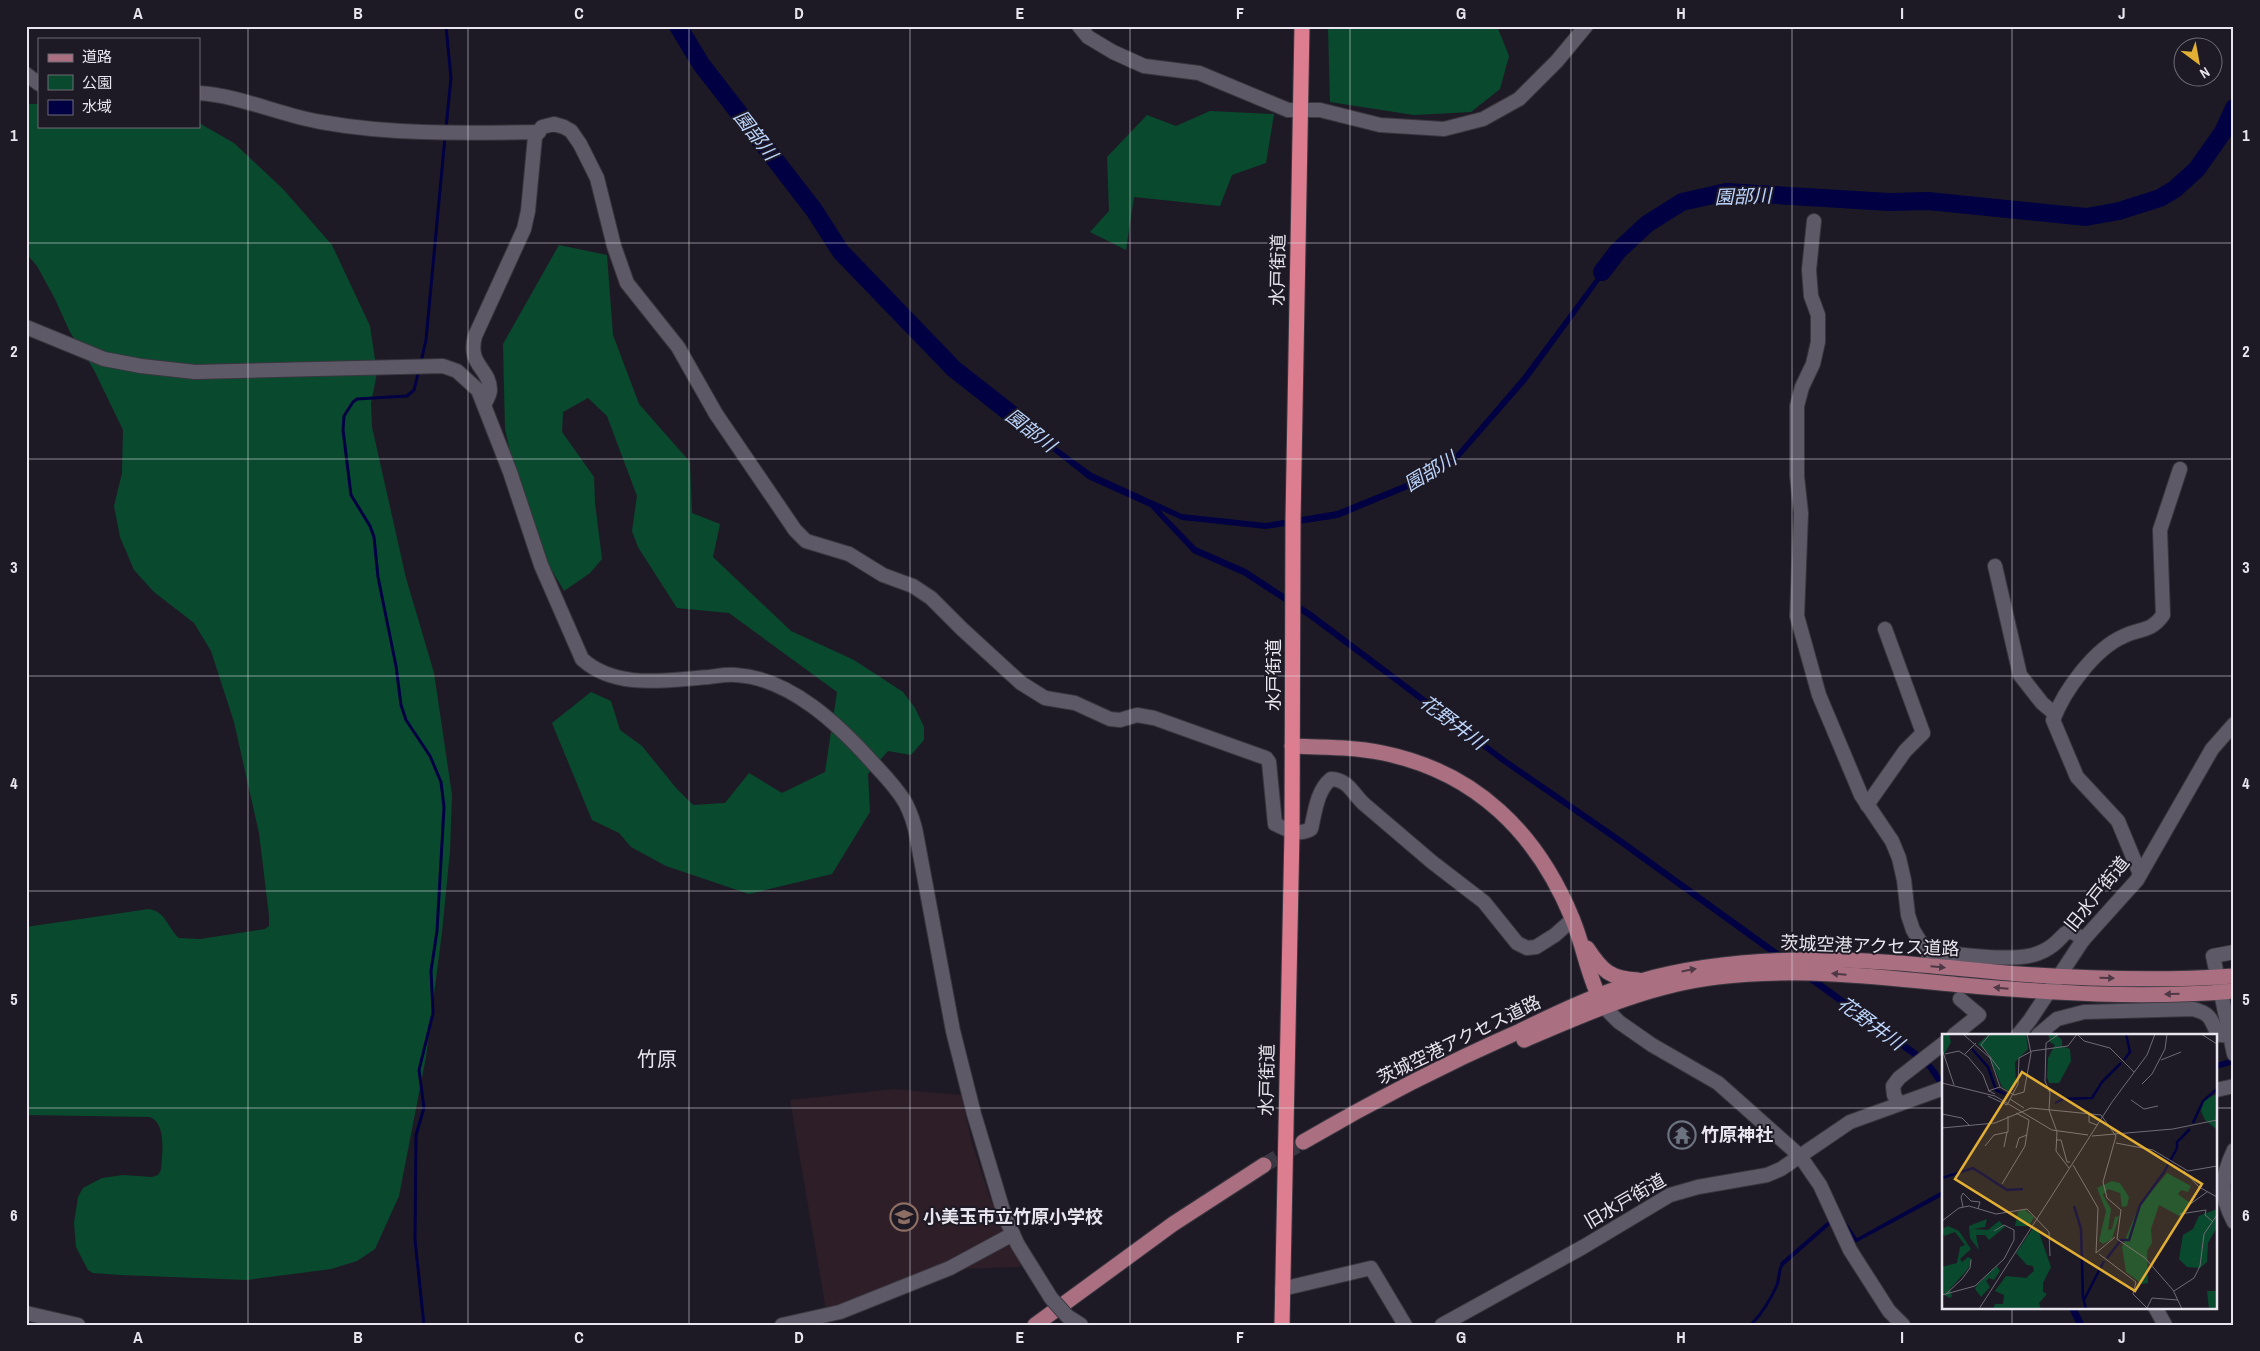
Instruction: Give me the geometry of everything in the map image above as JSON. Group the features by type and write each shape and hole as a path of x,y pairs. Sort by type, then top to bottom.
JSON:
{"highway":[{"name":"水戸街道","path":"1282,1325 1292,832 1293,539 1302,26"}],"main road":[{"path":"1292,746 1383,753 1427,767 1466,786 1508,818 1526,837 1545,863 1573,919 1601,1001"},
{"path":"1579,937 1608,974 1627,980 1642,981"},
{"name":"茨城空港アクセス道路","path":"1303,1145 1416,1079 1601,1001 1642,981 1710,966 1801,960 1912,964 2058,976 2137,979 2234,976"},
{"name":"茨城空港アクセス道路","path":"1601,1001 1715,977 1770,972 1817,972 2049,992 2118,994 2227,992"},
{"path":"1035,1325 1173,1224 1265,1168"}],"street":[{"path":"1079,26 1088,37 1104,47 1144,66 1200,74 1288,110 1320,110 1380,125 1444,129 1483,119 1518,99 1557,61 1586,26"},
{"path":"26,74 38,83"},
{"path":"200,93 216,94 301,119 354,128 437,133 539,132"},
{"path":"484,405 490,391 488,382 473,356 472,348 475,336 524,229 528,211 535,136 542,127 554,124 571,131 580,144 597,178 614,246 628,283 678,347 716,414 795,530 806,541 849,554 883,574 913,586 931,598 1021,683 1045,698 1075,703 1110,719 1120,720 1137,715 1154,718 1266,758 1269,762 1275,824 1292,832 1302,834 1311,829 1320,793 1325,784 1332,779 1342,780 1349,785 1354,796 1432,862 1484,902 1517,943 1527,948 1536,947 1555,935 1573,919"},
{"path":"1814,221 1809,270 1811,296 1818,315 1818,342 1813,364 1802,387 1797,406 1797,476 1801,513 1797,616 1819,695 1861,795 1892,841 1899,858 1904,880 1908,915 1913,930 1926,951 2017,958 2035,954 2046,949 2054,944 2062,934 2067,932 2075,933 2083,940"},
{"path":"26,327 104,358 141,366 195,372 443,366 458,371 478,390 510,472 541,565 582,659 594,669 615,678 672,680 735,674 759,678 780,686 843,731 886,777 906,804 916,833 957,1050 990,1170 1013,1234 1031,1268 1051,1298 1067,1316 1081,1325"},
{"path":"2140,874 2118,821 2077,777 2053,720 2060,702 2095,655 2122,636 2155,626 2163,615 2160,530 2180,469"},
{"path":"1996,566 2020,675 2042,703 2055,714"},
{"path":"1867,805 1905,751 1923,733 1885,629"},
{"name":"旧水戸街道","path":"2019,1034 2083,940 2124,896 2140,874 2212,749 2234,724"},
{"path":"2234,952 2213,956 2217,977 2227,992 2234,1054"},
{"path":"1955,1034 1979,1015 1960,999"},
{"path":"1601,1001 1619,1022 1718,1083 1800,1156 1820,1185 1850,1250 1889,1311 1903,1325"},
{"path":"2039,1034 2056,1019 2084,1012 2194,1009 2210,1019 2217,1034"},
{"path":"2218,1034 2221,1036 2231,1034"},
{"path":"1899,1104 1894,1095 1893,1086 1899,1078 1942,1045"},
{"path":"2218,1090 2234,1086"},
{"name":"旧水戸街道","path":"1442,1325 1583,1247 1670,1195 1698,1186 1767,1175 1781,1169 1850,1122 1940,1090"},
{"path":"2234,1150 2223,1180 2224,1196 2234,1222"},
{"path":"782,1325 840,1312 950,1268 1013,1234"},
{"path":"1282,1289 1371,1268 1406,1325"},
{"path":"2156,1308 2165,1325"},
{"path":"26,1313 78,1325"}],"shaded area":[{"name":"小美玉市立竹原小学校","path":"894,1089 961,1095 972,1143 990,1198 1021,1263 1020,1267 959,1269 826,1310 790,1100"}],"green space":[{"path":"1328,26 1497,26 1509,56 1500,89 1471,112 1414,115 1330,102"},
{"path":"26,104 38,104 38,128 200,128 200,124 234,143 283,189 332,245 370,326 377,373 371,403 372,427 406,578 434,673 452,795 450,851 442,932 426,1057 399,1196 375,1249 357,1261 331,1269 247,1280 93,1273 88,1270 76,1247 74,1223 78,1197 83,1188 102,1178 123,1175 152,1177 158,1175 161,1170 162,1148 159,1126 150,1117 26,1115 26,927 149,909 159,913 179,938 200,939 265,929 269,926 269,915 259,833 234,722 211,651 194,623 154,592 134,570 120,537 114,506 122,473 123,430 94,370 70,332 37,266 26,253"},
{"path":"1210,111 1274,114 1266,163 1232,175 1220,206 1134,197 1126,250 1090,232 1109,211 1107,157 1147,115 1176,126"},
{"path":"559,245 607,255 613,335 639,404 690,462 692,513 720,524 713,557 791,631 854,660 903,692 915,708 924,727 924,740 911,755 888,751 868,774 870,812 832,874 749,894 666,866 631,847 619,833 592,820 552,723 591,692 611,701 620,730 642,746 676,788 693,805 725,803 749,773 782,793 825,772 837,692 729,613 677,608 638,547 632,531 637,496 607,416 588,398 563,412 562,432 594,477 595,503 602,559 590,573 564,591 536,543 522,504 505,429 503,344"}],"water":[{"name":"花野井川","path":"1621,252 1527,381 1457,461 1408,489 1338,518 1266,529 1182,520 1160,510 1196,547 1246,569 1313,613 1504,757 1620,837 1917,1051 1932,1064 1939,1074 1942,1080 1942,1090 1928,1069 1912,1056 1616,842 1501,762 1309,618 1243,575 1193,553 1150,507 1088,479 952,371 1092,473 1182,514 1266,523 1337,511 1406,483 1455,455 1522,377 1613,255"},
{"path":"2234,1058 2234,1064 2218,1068 2218,1062"},
{"path":"1942,1191 1942,1196 1855,1243 1839,1217 1783,1266 1780,1263 1839,1212 1857,1238"},
{"path":"2068,1308 2076,1308 2085,1325 2077,1325"}],"waterway":[{"path":"446,26 451,78 446,128"},
{"name":"園部川","path":"678,26 701,64 814,210 841,252 954,369 1024,424"},
{"name":"園部川","path":"1602,272 1618,251 1647,224 1682,202 1726,192 1889,202 1928,201 2086,217 2119,211 2160,198 2175,189 2197,169 2223,132 2234,108"},
{"path":"421,362 426,340 445,137"},
{"path":"419,370 414,390 407,396 357,399 353,402 344,416 343,430 351,495 370,526 374,537 378,577 396,666 401,705 406,720 430,756 441,782 444,807 437,931 431,971 433,1013 419,1070 424,1108 416,1135 415,1240 424,1325"},
{"path":"1751,1325 1772,1295 1784,1262"}],"tunnel":[{"path":"1264,1165 1303,1142"}],"place":[{"name":"竹原神社","path":"1682,1135"},
{"name":"小美玉市立竹原小学校","path":"904,1217"}],"district":[{"name":"竹原","path":"657,1059"}]}
